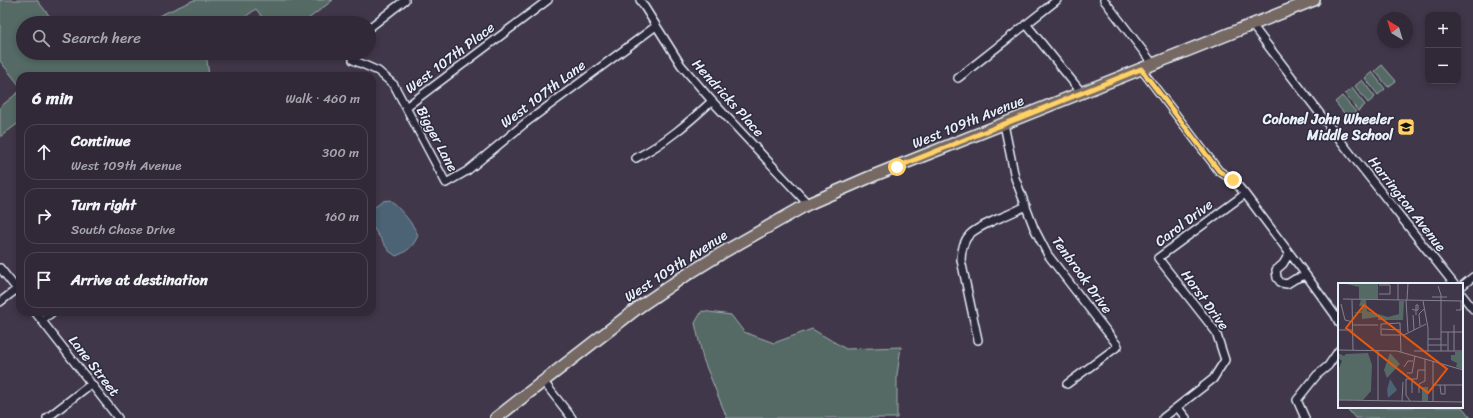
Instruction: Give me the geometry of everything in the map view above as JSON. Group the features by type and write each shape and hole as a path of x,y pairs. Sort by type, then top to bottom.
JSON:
{"main road":[{"name":"West 109th Avenue","path":"496,418 639,307 728,249 808,204 859,182 1314,0"}],"street":[{"path":"376,23 405,0"},
{"name":"West 107th Place","path":"406,107 548,0"},
{"name":"Hendricks Place","path":"640,0 681,65 712,101 808,204"},
{"path":"958,78 1057,0"},
{"path":"1104,0 1153,64"},
{"path":"1026,24 1082,93"},
{"name":"Harrington Avenue","path":"1252,25 1354,158 1453,283"},
{"name":"West 107th Lane","path":"446,183 466,171 524,124 656,26"},
{"name":"Bigger Lane","path":"359,60 378,71 394,85 416,130 446,183"},
{"path":"1141,69 1219,171 1233,180 1245,194 1306,275 1338,321"},
{"path":"636,158 651,150 679,131 712,101"},
{"name":"Tenbrook Drive","path":"1004,124 1016,178 1034,228 1048,255 1118,346 1067,384"},
{"name":"Carol Drive","path":"1158,258 1245,194"},
{"path":"978,340 961,260 964,244 975,229 1026,206"},
{"path":"1289,254 1283,264 1276,270 1277,278 1281,283 1287,284 1294,279 1306,275"},
{"name":"Horst Drive","path":"1158,258 1216,332 1225,360 1213,379 1177,407"},
{"path":"0,268 16,288"},
{"path":"1463,285 1473,277"},
{"path":"0,302 16,292"},
{"path":"1463,296 1473,309"},
{"name":"Lane Street","path":"38,316 118,418"},
{"path":"42,320 48,316"},
{"path":"1305,418 1297,400 1317,375 1328,366 1338,351"},
{"path":"543,381 572,418"},
{"path":"47,418 91,384"},
{"path":"1164,418 1177,407 1186,418"}],"green space":[{"path":"0,0 37,0 50,16 16,16 16,60 207,60 208,72 16,72 16,81 0,61"},
{"path":"194,0 333,0 312,16 262,16 256,9 246,16 159,16"},
{"path":"1382,65 1396,81 1388,87 1375,71"},
{"path":"1372,72 1385,89 1378,95 1365,78"},
{"path":"1362,80 1375,97 1368,103 1355,86"},
{"path":"1352,88 1365,105 1358,111 1345,94"},
{"path":"16,94 16,125 0,137 0,107"},
{"path":"1342,96 1356,112 1348,118 1335,102"},
{"path":"702,311 731,315 744,332 774,343 812,329 846,349 901,347 897,375 897,418 727,418 703,359 695,323"},
{"path":"1347,408 1463,408 1471,418 1355,418"}],"water":[{"path":"390,200 398,207 406,216 418,235 410,248 404,253 396,256 389,251 376,232 376,205 382,201"}],"place":[{"name":"Colonel John Wheeler Middle School","path":"1406,127"}],"route":[{"path":"897,167 1141,69 1219,171 1233,180"}]}
